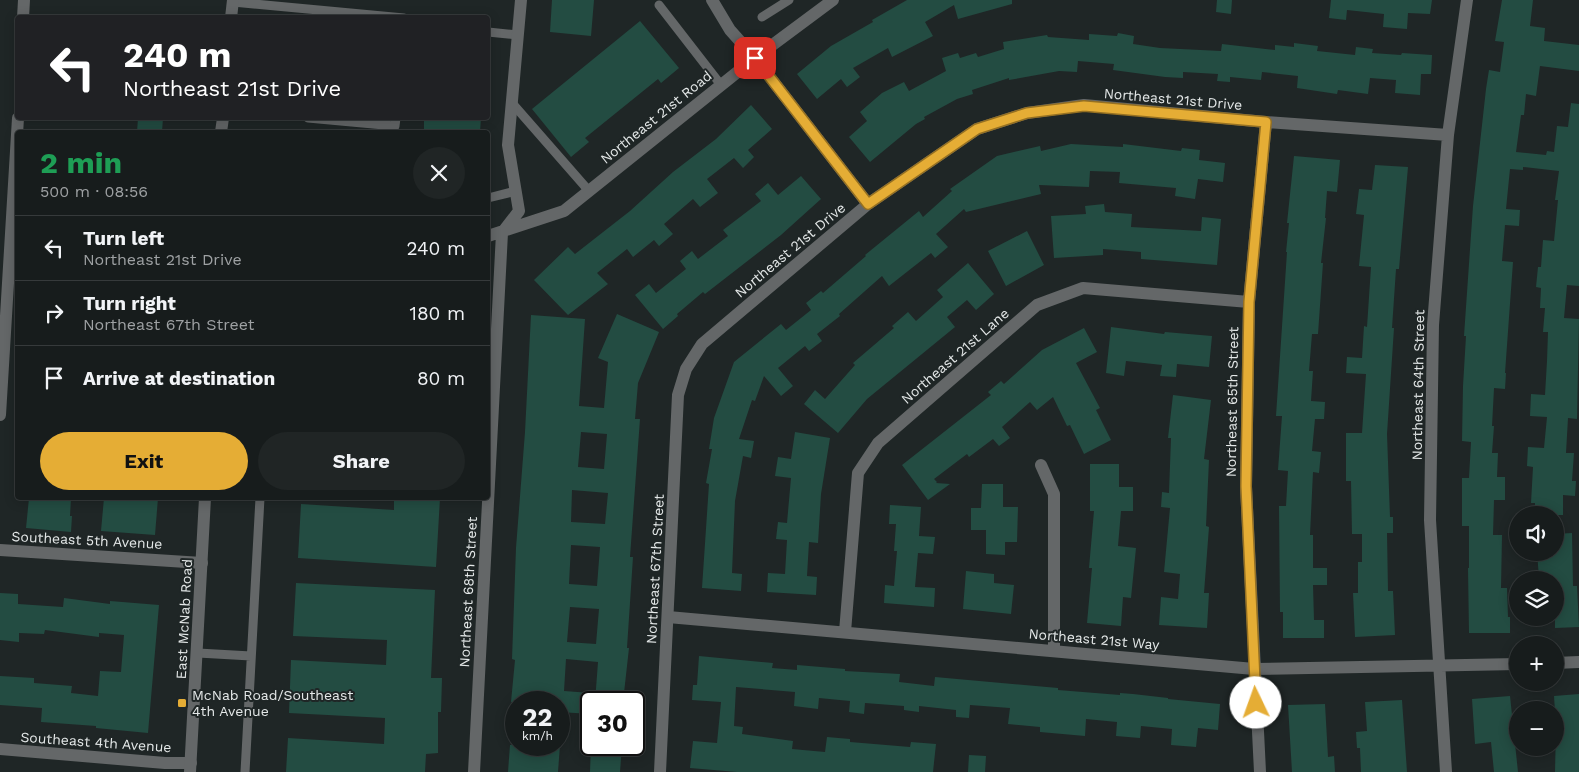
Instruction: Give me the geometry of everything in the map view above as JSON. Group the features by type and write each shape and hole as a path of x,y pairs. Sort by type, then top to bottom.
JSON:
{"street":[{"path":"23,15 24,0"},
{"path":"502,233 519,211 508,145 520,0"},
{"path":"712,0 730,30 755,58 868,204"},
{"name":"Northeast 21st Road","path":"490,236 564,211 720,85 832,0"},
{"name":"Northeast 64th Street","path":"1446,772 1430,520 1433,325 1448,135 1467,0"},
{"path":"231,15 233,1"},
{"name":"Northeast 21st Drive","path":"686,369 702,344 868,204 977,129 1027,113 1084,106 1448,135"},
{"name":"Northeast 65th Street","path":"1260,772 1246,486 1249,302 1266,122"},
{"path":"0,416 15,168"},
{"name":"Northeast 68th Street","path":"490,464 502,233"},
{"name":"Northeast 21st Lane","path":"845,632 858,474 878,443 1037,305 1083,288 1249,302"},
{"name":"Northeast 67th Street","path":"660,772 678,395 686,369"},
{"path":"1041,465 1054,494 1054,651"},
{"name":"East McNab Road","path":"190,768 198,653 205,500"},
{"name":"Northeast 68th Street","path":"474,772 488,500"},
{"name":"Southeast 5th Avenue","path":"0,550 202,562"},
{"name":"Northeast 21st Way","path":"668,617 1254,669 1509,664"},
{"path":"1564,663 1579,662"},
{"name":"Southeast 4th Avenue","path":"0,749 165,762 190,768"}],"lane":[{"path":"762,17 788,0"},
{"path":"233,1 374,15"},
{"path":"659,5 720,85"},
{"path":"490,32 518,35"},
{"path":"512,103 589,191"},
{"path":"330,120 395,126 396,120"},
{"path":"490,198 516,191"},
{"path":"245,772 260,500"},
{"path":"198,653 251,656"}],"building":[{"path":"552,0 594,0 591,36 550,32"},
{"path":"907,0 1012,0 1012,4 958,19 954,5 925,22 933,36 892,57 888,48 853,68 860,77 847,87 841,79 817,99 797,74 831,46"},
{"path":"1217,0 1232,0 1231,14 1216,12"},
{"path":"1331,0 1432,0 1430,14 1408,13 1407,29 1383,27 1384,14 1347,10 1346,20 1329,18"},
{"path":"1502,0 1533,0 1530,26 1545,28 1544,41 1579,45 1579,71 1540,66 1536,96 1526,94 1524,115 1521,115 1516,152 1546,155 1547,151 1554,152 1557,126 1568,127 1571,103 1579,104 1579,286 1567,285 1564,318 1579,319 1577,419 1568,418 1566,453 1574,453 1572,481 1576,481 1575,496 1563,495 1563,506 1535,506 1535,503 1531,503 1533,467 1527,466 1528,447 1544,448 1547,417 1530,416 1531,394 1545,395 1547,361 1548,332 1543,332 1545,308 1540,308 1541,288 1536,287 1538,267 1541,267 1543,240 1554,241 1558,200 1555,200 1559,171 1523,167 1523,170 1510,169 1506,209 1520,210 1519,226 1505,225 1502,261 1513,262 1505,389 1494,388 1492,453 1498,453 1497,477 1505,477 1505,500 1494,500 1493,535 1502,535 1501,588 1507,588 1510,633 1469,633 1469,526 1462,526 1462,478 1469,478 1471,442 1462,441 1466,336 1464,336 1473,206 1486,89 1489,70 1500,72 1504,42 1495,41"},
{"path":"640,21 679,68 661,83 658,79 585,138 589,142 571,157 532,109"},
{"path":"1118,33 1134,36 1133,44 1160,48 1221,51 1222,44 1275,50 1275,45 1294,47 1294,43 1318,46 1317,51 1355,55 1356,47 1373,49 1372,53 1432,55 1431,74 1421,74 1420,95 1395,93 1396,80 1370,78 1368,94 1338,90 1337,94 1297,88 1298,76 1262,72 1261,80 1230,77 1230,82 1217,81 1218,74 1183,72 1183,78 1165,77 1113,70 1114,64 1078,61 1077,72 1059,71 1009,80 1009,78 972,90 973,94 957,99 924,117 925,119 916,124 870,162 849,137 867,121 860,112 882,93 904,82 909,91 946,71 942,58 958,53 960,58 976,53 978,57 1004,49 1003,42 1047,35 1048,37 1089,40 1089,34 1117,36"},
{"path":"751,105 772,129 748,150 754,157 743,168 734,158 707,179 718,193 700,207 693,199 664,224 673,234 659,246 654,240 633,257 627,249 597,273 608,284 568,315 534,280 568,247 575,254 630,211 673,172 716,139"},
{"path":"138,120 163,120 162,130 137,130"},
{"path":"424,120 481,120 480,130 424,130"},
{"path":"1071,144 1123,147 1123,144 1181,151 1182,148 1200,150 1199,160 1225,163 1223,182 1198,179 1195,199 1175,196 1176,188 1119,183 1120,172 1090,171 1089,187 1039,185 1041,194 966,212 964,209 936,234 948,247 935,258 931,253 889,286 882,276 839,314 840,316 817,334 822,341 809,351 805,346 778,368 793,386 781,396 764,376 755,401 752,400 739,439 754,441 751,458 743,456 735,501 732,573 742,574 741,591 702,588 709,484 706,483 712,449 709,449 714,418 734,362 781,324 786,330 811,310 806,303 821,291 823,293 865,255 919,211 923,217 952,191 950,189 997,156 1040,146 1041,151"},
{"path":"1294,156 1340,160 1337,192 1327,191 1318,334 1312,334 1309,371 1313,371 1311,401 1325,402 1324,419 1315,419 1312,451 1321,452 1319,473 1313,472 1310,535 1313,535 1313,568 1327,568 1327,585 1313,585 1314,620 1324,620 1324,638 1283,638 1283,612 1280,612 1279,506 1286,506 1288,471 1278,470 1282,416 1276,416 1289,223 1287,223"},
{"path":"1375,165 1408,167 1399,269 1396,269 1387,434 1390,517 1393,517 1393,533 1387,533 1388,591 1393,591 1395,635 1355,637 1353,593 1358,593 1358,562 1362,562 1362,534 1352,534 1351,481 1346,481 1346,433 1362,433 1366,374 1346,373 1347,357 1362,358 1364,326 1367,327 1371,267 1359,266 1364,215 1356,214 1359,189 1372,190"},
{"path":"801,176 821,199 781,235 705,294 703,292 677,314 678,316 663,329 635,295 649,284 656,293 686,269 680,261 692,251 698,259 728,236 723,230 761,201 755,194 768,183 778,195"},
{"path":"1104,204 1105,212 1132,214 1131,227 1201,231 1202,217 1221,219 1217,265 1141,259 1141,252 1103,249 1103,255 1054,258 1051,216 1086,214 1085,206"},
{"path":"1027,231 1044,265 1006,286 988,251"},
{"path":"968,263 994,294 976,310 967,300 947,317 955,327 867,399 838,433 804,404 815,390 825,399 855,365 853,363 894,328 892,326 908,312 916,321 943,297 937,290"},
{"path":"617,314 659,332 638,383 635,419 640,419 630,557 633,557 627,648 629,648 624,691 596,691 598,662 566,659 564,691 512,691 515,660 512,659 516,548 525,432 531,315 585,319 579,406 604,408 608,362 598,358","holes":["581,432 607,434 604,469 578,467","572,490 608,493 605,524 571,522","571,545 600,547 597,586 569,584","570,607 599,609 596,644 567,642"]},
{"path":"1111,327 1164,334 1165,332 1212,336 1209,367 1177,364 1176,377 1160,376 1162,365 1126,361 1124,376 1106,373"},
{"path":"1084,328 1097,352 1076,363 1100,408 1096,410 1111,440 1084,454 1070,425 1067,426 1053,397 1037,410 1030,402 1002,427 1010,438 999,446 993,439 969,457 967,454 934,479 936,483 950,484 928,500 902,465 991,395 988,392 1001,381 1004,384 1042,350"},
{"path":"1173,395 1211,400 1204,459 1209,460 1206,526 1209,527 1204,593 1209,593 1207,628 1159,625 1161,597 1178,599 1180,574 1164,572 1170,508 1161,507 1162,492 1169,493 1171,438 1168,438"},
{"path":"795,432 830,438 821,494 818,543 809,542 807,576 817,577 816,595 767,592 768,573 785,574 787,540 776,539 778,522 787,523 791,478 775,476 778,457 791,459"},
{"path":"1090,464 1119,464 1119,487 1133,487 1133,511 1121,511 1118,546 1136,548 1131,598 1123,597 1121,626 1087,623 1092,568 1089,568 1094,511 1090,511"},
{"path":"982,484 1003,484 1003,507 1018,507 1017,542 1005,542 1005,555 986,554 986,530 971,530 971,508 981,508"},
{"path":"29,500 71,500 71,532 26,528"},
{"path":"104,500 158,500 155,535 101,531"},
{"path":"394,500 440,500 436,567 298,558 301,504 394,510"},
{"path":"890,505 921,507 919,536 935,537 933,554 918,553 915,587 935,588 934,607 884,603 885,585 894,586 897,551 894,551 896,524 889,524"},
{"path":"1564,533 1572,533 1573,586 1577,586 1579,627 1555,628 1555,626 1564,626 1564,571 1538,571 1538,561 1564,561"},
{"path":"966,571 994,574 994,583 1014,585 1011,614 963,609"},
{"path":"296,583 435,590 431,678 442,678 441,712 438,712 438,753 426,754 425,772 286,772 288,738 384,744 385,718 289,713 291,660 386,665 387,640 293,636"},
{"path":"0,593 18,594 18,604 63,607 64,598 110,604 110,601 159,605 148,733 96,728 96,726 41,722 42,708 0,705 0,676 34,678 34,683 72,686 71,693 98,696 100,671 121,672 124,635 99,633 99,637 45,630 44,634 19,633 19,642 0,640"},
{"path":"699,656 773,663 772,668 797,670 797,665 845,669 845,671 900,674 899,682 934,686 935,677 1058,688 1058,690 1120,695 1120,693 1133,694 1220,704 1218,730 1198,728 1196,747 1171,745 1172,729 1141,726 1140,738 1116,736 1117,722 1086,719 1085,736 1040,732 1040,727 1008,724 1010,708 970,705 969,718 956,717 956,710 919,706 919,712 904,710 904,706 865,703 864,714 849,712 850,701 819,698 818,709 794,706 795,692 736,687 734,726 743,727 742,734 793,741 792,749 825,752 827,737 850,739 850,742 910,747 911,742 936,744 933,772 737,772 690,768 693,741 717,743 721,702 692,700 693,685 697,685"},
{"path":"570,691 580,692 580,713 570,713"},
{"path":"1579,694 1579,772 1555,772 1555,756 1564,756 1564,701 1554,701 1554,696"},
{"path":"1510,696 1509,756 1516,756 1518,772 1494,772 1491,742 1475,744 1472,699"},
{"path":"1402,700 1407,772 1361,772 1360,748 1357,748 1356,732 1367,731 1365,702"},
{"path":"1325,704 1328,757 1334,756 1335,772 1292,772 1288,705"},
{"path":"969,755 986,756 985,772 968,772"},
{"path":"509,756 559,756 558,772 508,772"},
{"path":"591,756 621,756 620,772 590,772"}],"place":[{"name":"McNab Road/Southeast 4th Avenue","path":"182,703"}],"route":[{"path":"755,58 868,204 977,129 1027,113 1084,106 1266,122 1249,302 1246,486 1256,703"}]}
